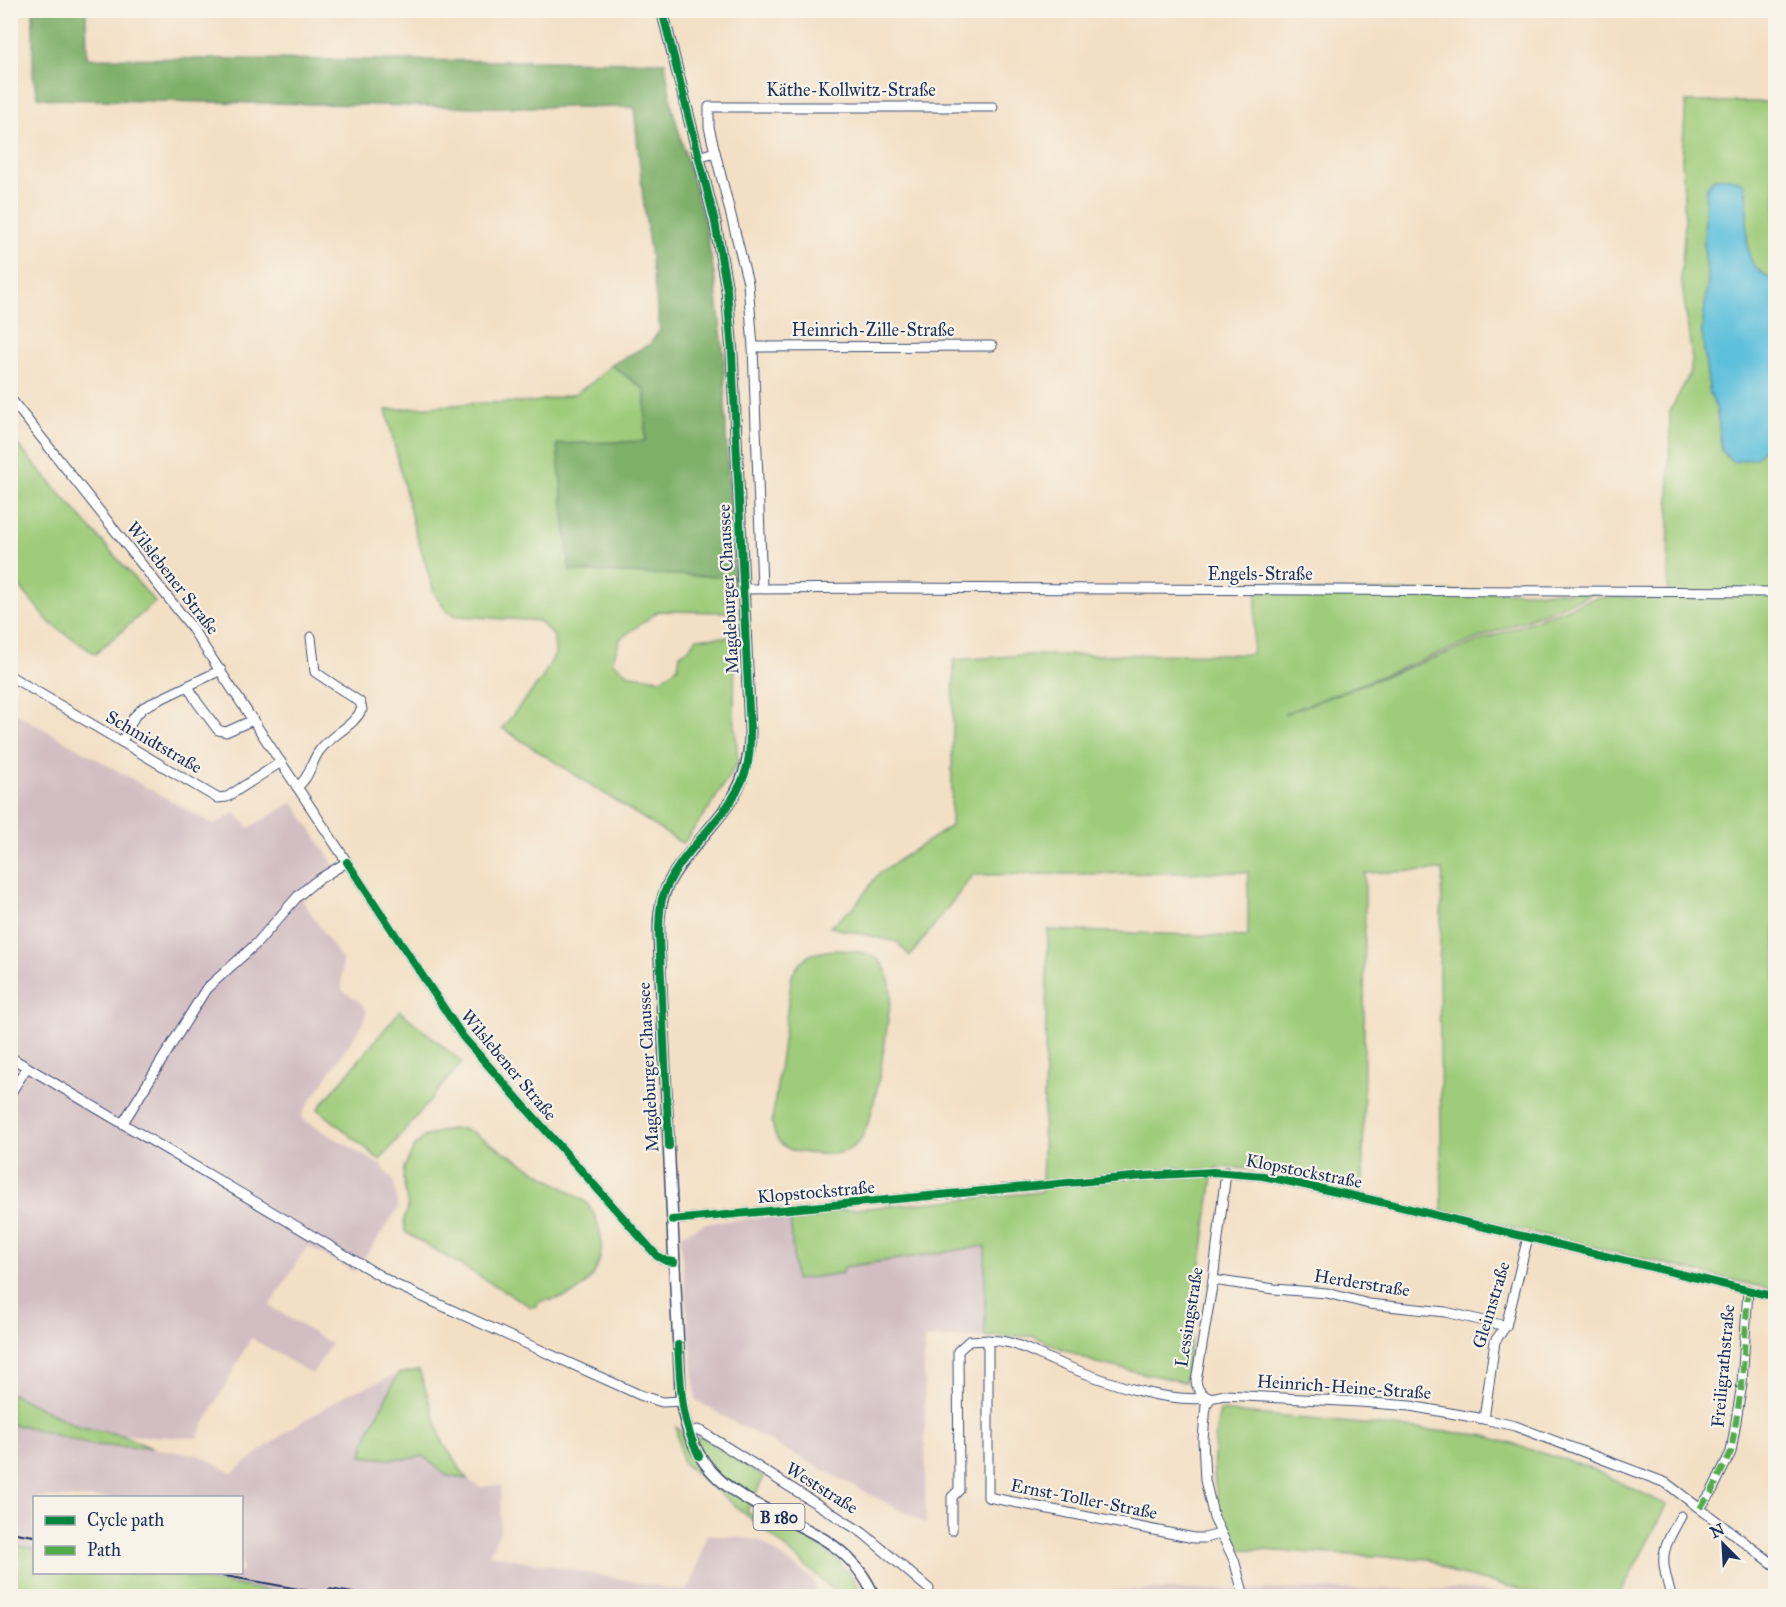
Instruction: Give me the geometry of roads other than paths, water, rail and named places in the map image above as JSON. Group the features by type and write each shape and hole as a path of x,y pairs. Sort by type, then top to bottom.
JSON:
{"main road":[{"name":"Magdeburger Chaussee","path":"662,10 720,243 730,315 750,730 748,762 741,784 728,806 683,860 669,881 659,916 681,1401 688,1433 706,1466 726,1486 743,1498 834,1545 861,1573 874,1596"}],"street":[{"name":"Käthe-Kollwitz-Straße","path":"716,152 709,127 709,107 993,107"},
{"path":"699,157 716,152 748,283 753,346 762,588"},
{"name":"Heinrich-Zille-Straße","path":"753,346 992,346"},
{"name":"Wilslebener Straße","path":"10,398 183,616 448,1015 480,1058 657,1256 674,1262"},
{"name":"Engels-Straße","path":"744,589 1776,592"},
{"path":"297,787 306,777 320,749 353,722 362,709 360,702 315,672 311,637"},
{"path":"122,742 134,717 144,707 188,686 218,667"},
{"name":"Schmidtstraße","path":"10,676 217,798 222,799 281,762"},
{"path":"188,686 196,702 218,730 226,732 253,720"},
{"path":"123,1123 206,989 256,944 298,896 316,881 347,862"},
{"path":"10,1057 394,1284 640,1395 662,1402 681,1401"},
{"path":"10,1094 27,1067"},
{"name":"Klopstockstraße","path":"672,1220 1051,1183 1171,1173 1226,1172 1276,1178 1776,1297"},
{"name":"Lessingstraße","path":"1210,1399 1200,1392 1196,1381 1213,1280 1226,1172"},
{"name":"Gleimstraße","path":"1484,1419 1495,1341 1506,1326 1528,1237"},
{"name":"Herderstraße","path":"1213,1280 1327,1293 1369,1304 1445,1312 1506,1326"},
{"name":"Freiligrathstraße","path":"1700,1508 1711,1493 1731,1452 1742,1384 1748,1290"},
{"path":"952,1530 952,1497 959,1490 958,1351 969,1341 988,1340"},
{"name":"Heinrich-Heine-Straße","path":"988,1340 1010,1343 1078,1371 1139,1390 1182,1398 1210,1399 1224,1395 1410,1406 1484,1419 1525,1430 1666,1483 1776,1566"},
{"name":"Ernst-Toller-Straße","path":"988,1340 988,1497 1194,1538 1221,1534"},
{"path":"1210,1399 1206,1405 1203,1464 1211,1507 1234,1560 1244,1596"},
{"name":"Weststraße","path":"688,1433 701,1431 863,1533 929,1589"},
{"path":"1671,1596 1662,1562 1666,1544 1681,1516"}],"water":[{"path":"1714,178 1731,178 1743,183 1747,202 1749,255 1757,269 1775,282 1776,369 1767,444 1756,458 1732,462 1722,451 1717,411 1710,393 1702,332 1708,281 1704,247 1706,189"}],"railway":[{"path":"10,1532 33,1536"},
{"path":"215,1574 337,1596"},
{"path":"329,1589 370,1596"}]}
